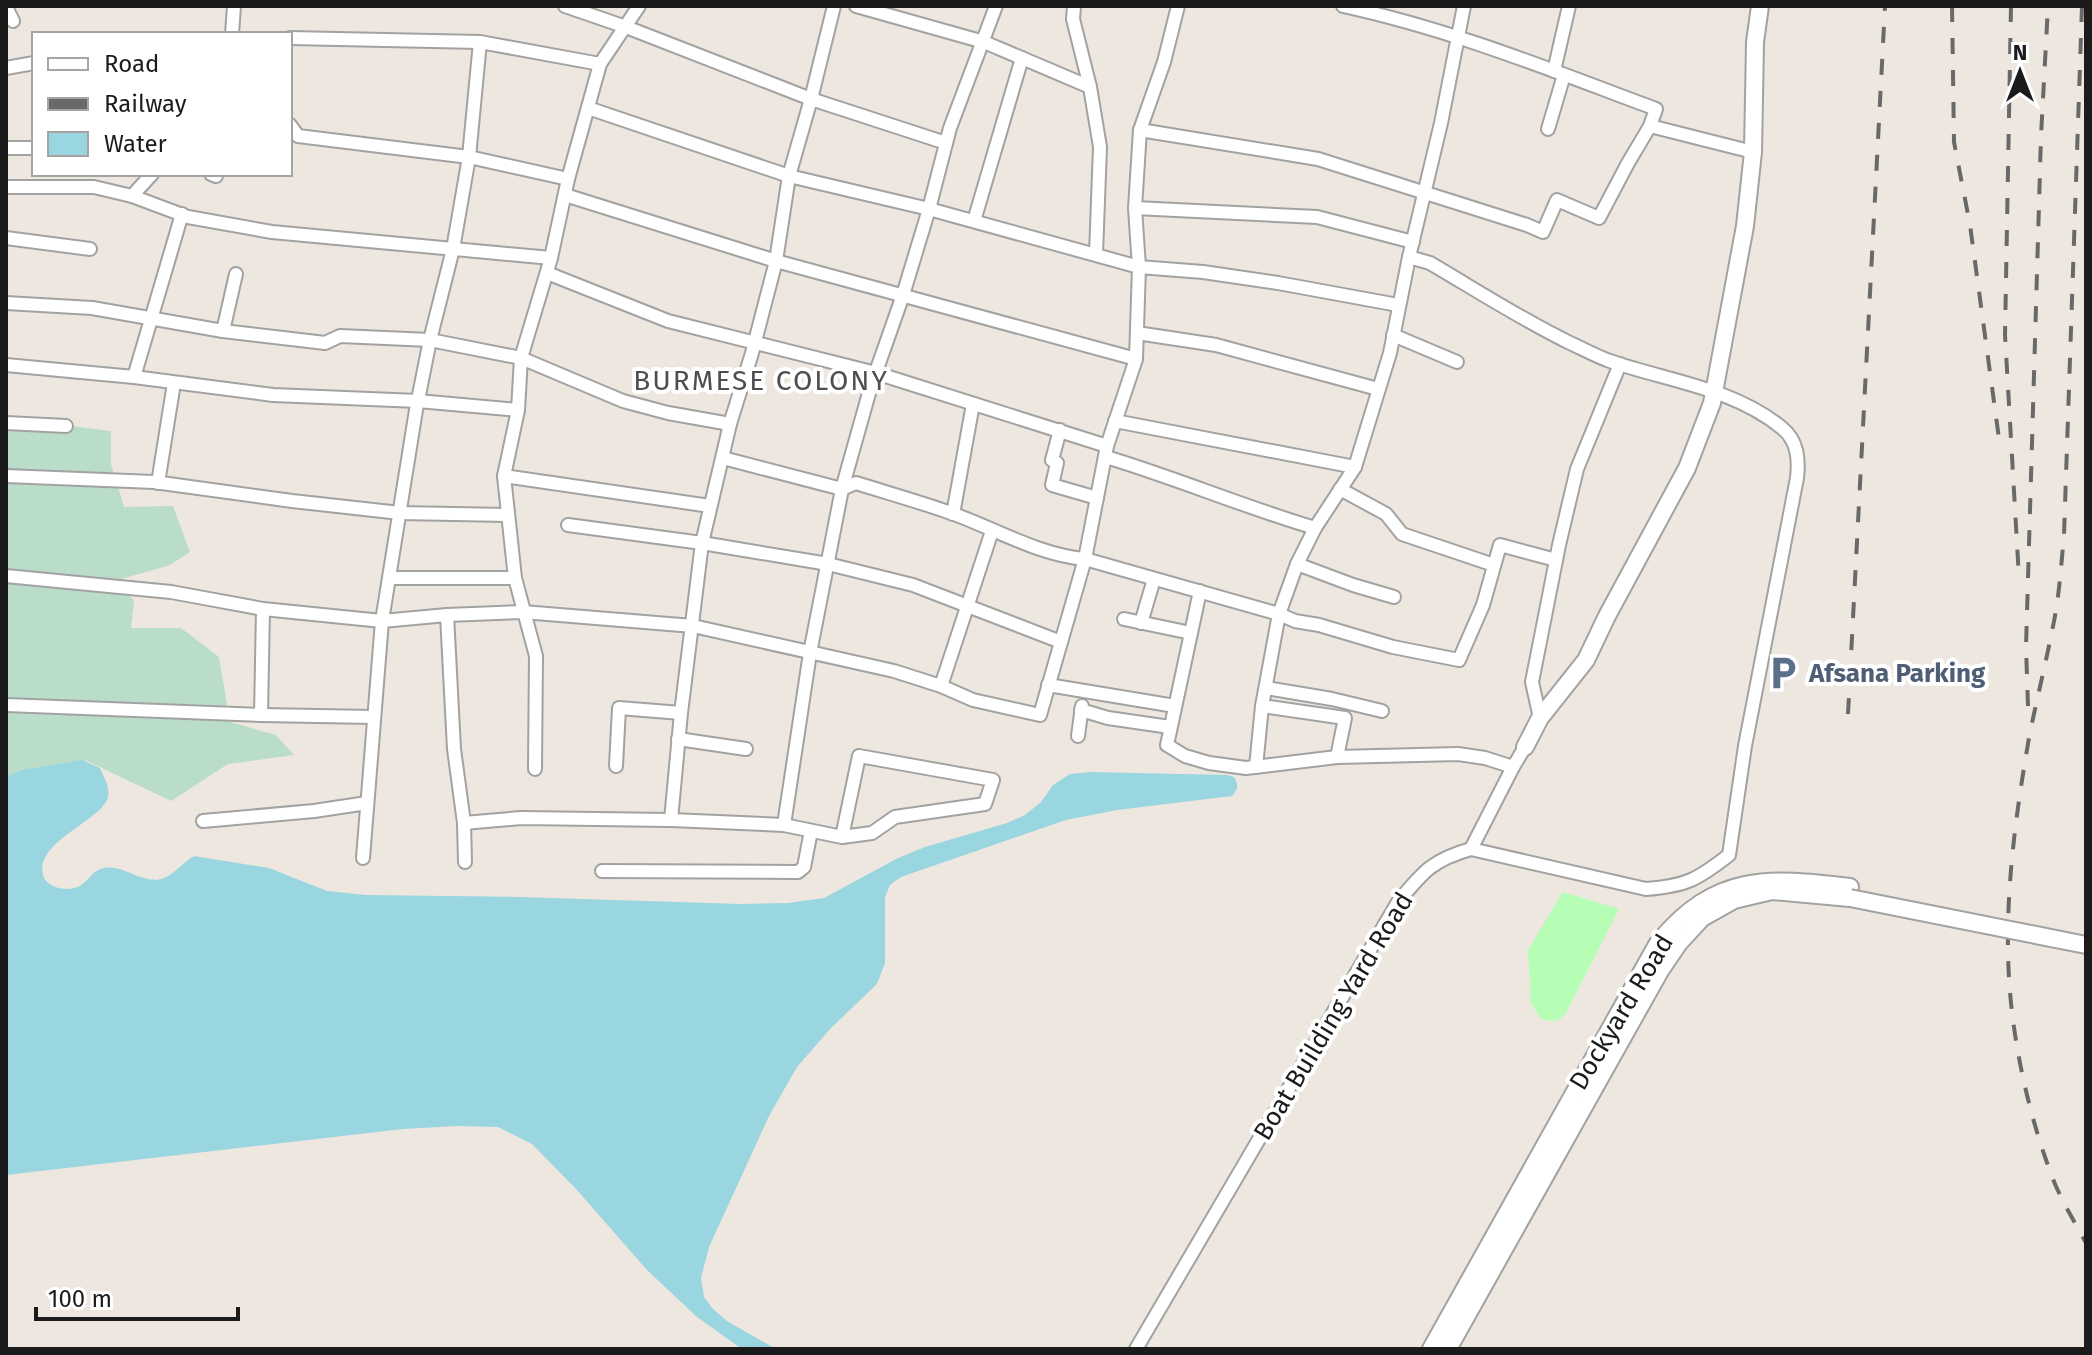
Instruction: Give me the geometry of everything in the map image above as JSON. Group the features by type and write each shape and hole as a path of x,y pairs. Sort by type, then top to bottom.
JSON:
{"street":[{"path":"232,32 234,6"},
{"path":"565,6 811,99 946,143"},
{"path":"535,769 536,656 515,578 504,476 518,410 521,358 547,273 568,179 600,64 639,6"},
{"path":"671,820 702,543 730,424 776,261 789,176 834,6"},
{"path":"856,6 984,42 1090,87"},
{"path":"784,825 810,653 842,489 929,209 946,143 996,6"},
{"path":"1074,6 1073,19 1090,87 1100,147 1096,254"},
{"path":"6,576 171,592 263,609 382,621 523,612 693,626 894,671 973,700 1040,715 1085,559 1115,421 1136,359 1139,267 1135,208 1140,130 1164,62 1178,6"},
{"path":"1140,130 1318,159 1543,232 1557,200 1599,218 1650,126 1656,109 1458,36 1343,6"},
{"path":"1256,767 1262,706 1279,614 1297,564 1315,528 1355,467 1390,353 1464,6"},
{"path":"1548,129 1569,6"},
{"path":"1409,257 1430,263 1544,330 1606,360 1715,392 1765,416 1793,441 1799,463 1745,746 1729,855 1701,876 1673,887 1646,889 1471,849 1540,718 1586,660 1687,468 1715,392 1745,226 1753,152 1755,42 1760,6"},
{"path":"6,7 13,21"},
{"path":"292,38 480,42 600,64"},
{"path":"363,858 382,621 418,401 453,249 469,157 480,42"},
{"path":"974,221 1022,58"},
{"path":"6,68 32,63"},
{"path":"588,108 789,176 929,209 1139,267 1278,283 1398,305"},
{"path":"1650,126 1753,152"},
{"path":"292,128 298,136 469,157 568,179"},
{"path":"6,148 32,148"},
{"path":"132,196 150,176"},
{"path":"6,187 94,187 132,196 182,214 272,232 551,258"},
{"path":"565,195 776,261 1136,359"},
{"path":"1135,208 1317,217 1413,242"},
{"path":"134,377 182,214"},
{"path":"6,238 90,249"},
{"path":"547,273 668,321 876,373 1060,430 1163,474 1315,528"},
{"path":"223,331 236,274"},
{"path":"6,303 92,308 223,331 325,343 340,336 430,340 521,358 623,401 730,424"},
{"path":"1137,333 1216,345 1378,389"},
{"path":"1393,335 1457,362"},
{"path":"1540,718 1532,682 1556,560 1577,469 1620,364"},
{"path":"6,365 273,395 418,401 518,410"},
{"path":"158,483 174,383"},
{"path":"953,514 973,404"},
{"path":"1115,421 1355,467"},
{"path":"6,423 66,426"},
{"path":"1060,430 1052,460 1057,463 1052,485 1097,498"},
{"path":"723,458 842,489 856,483 953,514 1069,558 1085,559 1393,647 1459,660 1483,605 1500,545 1556,560"},
{"path":"6,476 158,483 400,513 508,515"},
{"path":"504,476 710,506"},
{"path":"1340,489 1386,514 1402,534 1494,565"},
{"path":"568,525 828,564 913,585 1061,642"},
{"path":"941,686 992,531"},
{"path":"1297,564 1394,597"},
{"path":"391,578 515,578"},
{"path":"1141,623 1154,579"},
{"path":"1200,591 1167,745 1185,756 1246,768 1337,757 1458,754 1513,767"},
{"path":"261,715 263,609"},
{"path":"447,615 454,749 464,823 465,862"},
{"path":"1124,619 1191,633"},
{"path":"1048,685 1175,706"},
{"path":"1266,688 1382,711"},
{"path":"1078,736 1087,691"},
{"path":"6,705 374,717"},
{"path":"1262,706 1345,718 1337,757"},
{"path":"616,766 619,708 681,713"},
{"path":"1081,710 1108,718 1170,727"},
{"path":"678,739 746,749"},
{"path":"464,823 521,818 671,820 784,825 842,837 872,833 895,817 985,804 993,780 859,756 842,837"},
{"path":"203,821 367,803"},
{"path":"602,871 798,872 804,867 811,831"},
{"name":"Boat Building Yard Road","path":"1136,1349 1398,902 1424,871 1449,855 1471,849"},
{"name":"Dockyard Road","path":"1431,1349 1658,943 1675,922 1698,903 1726,889 1741,886 1770,881 1811,882 1850,887 2086,935"},
{"name":"Dockyard Road","path":"1448,1349 1660,971 1679,943 1702,918 1734,900 1772,891 1850,898 2086,945"}],"green space":[{"path":"6,418 111,431 111,464 124,507 173,506 190,552 170,565 118,580 134,601 131,628 181,628 219,657 230,722 276,735 294,755 228,764 171,801 85,760 65,805 6,805"},
{"path":"1563,892 1619,909 1566,1013 1560,1019 1551,1021 1540,1018 1531,1003 1528,950"}],"water":[{"path":"82,760 100,768 108,797 94,815 49,852 43,863 43,875 45,880 58,888 80,886 104,868 157,880 172,874 194,856 269,868 327,891 366,895 788,903 824,898 898,858 1025,815 1041,802 1053,785 1070,774 1227,775 1234,777 1237,787 1232,796 1117,810 1066,820 901,877 890,885 885,897 885,963 877,984 831,1028 797,1067 769,1116 709,1247 701,1278 704,1297 727,1321 776,1349 742,1349 697,1317 647,1270 532,1144 498,1127 403,1129 6,1175 6,777 22,770"}],"railway":[{"path":"1848,714 1885,6"},
{"path":"1952,6 1954,142 1970,225 2000,446"},
{"path":"2011,6 2005,335 2019,578"},
{"path":"2028,706 2026,647 2041,136 2048,6"},
{"path":"2082,6 2064,535 2054,619 2019,803 2011,870 2008,937 2011,1003 2027,1095 2055,1184 2086,1243"}],"place":[{"name":"Afsana Parking","path":"1783,673"}],"district":[{"name":"BURMESE COLONY","path":"761,380"}]}
